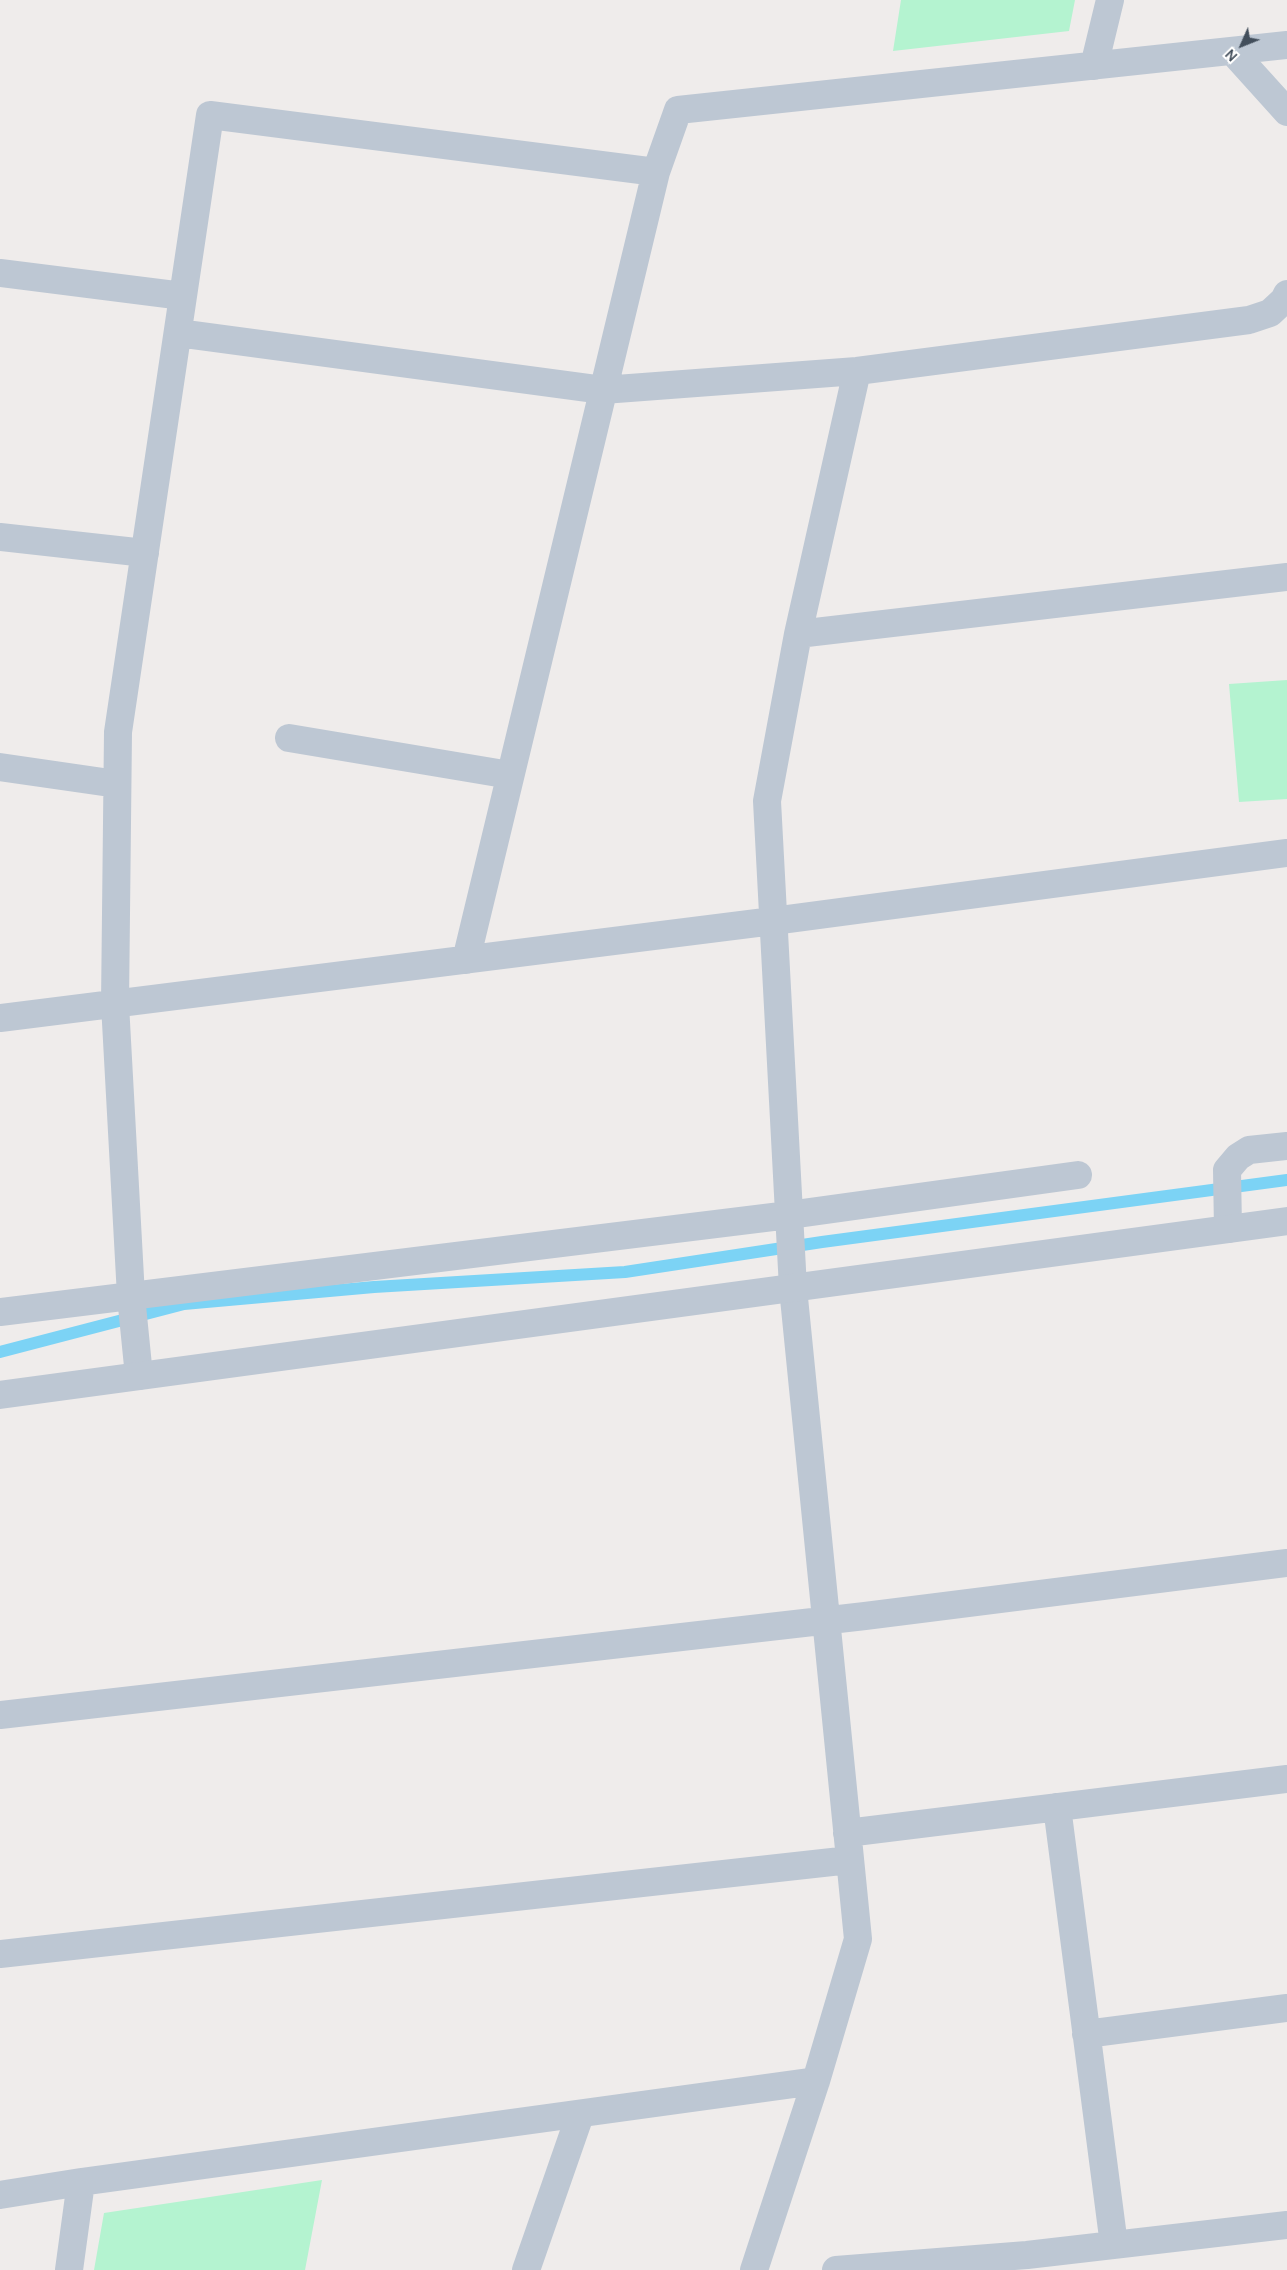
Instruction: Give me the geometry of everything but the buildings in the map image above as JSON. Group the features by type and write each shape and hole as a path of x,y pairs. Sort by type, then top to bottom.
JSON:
{"street":[{"path":"1094,66 1110,0"},
{"path":"466,960 656,172 678,110 1287,45"},
{"path":"1232,51 1287,112"},
{"path":"139,1376 132,1296 115,1004 118,732 210,115 656,172"},
{"path":"0,273 183,296"},
{"path":"178,333 603,390 857,371 1249,320 1270,313 1284,300 1287,294"},
{"path":"754,2270 816,2081 858,1939 793,1288 767,801 798,634 857,371"},
{"path":"0,537 145,553"},
{"path":"798,634 1287,577"},
{"path":"289,738 510,775"},
{"path":"0,767 118,784"},
{"path":"0,1018 773,921 1287,853"},
{"path":"1228,1229 1227,1170 1238,1157 1249,1150 1287,1146"},
{"path":"0,1312 789,1215 1078,1174"},
{"path":"0,1395 1287,1221"},
{"path":"0,1715 826,1620 1287,1563"},
{"path":"847,1833 1287,1778"},
{"path":"1057,1807 1114,2245"},
{"path":"0,1954 850,1860"},
{"path":"1086,2034 1287,2008"},
{"path":"0,2194 816,2081"},
{"path":"526,2270 580,2114"},
{"path":"69,2270 81,2182"},
{"path":"836,2270 1025,2263 1114,2245 1287,2225"}],"green space":[{"path":"901,0 1075,0 1069,31 893,51"},
{"path":"1287,680 1287,799 1239,802 1229,684"},
{"path":"322,2180 305,2270 94,2270 104,2213"}],"waterway":[{"path":"0,1352 184,1304 374,1287 625,1272 822,1242 1287,1180"}]}
